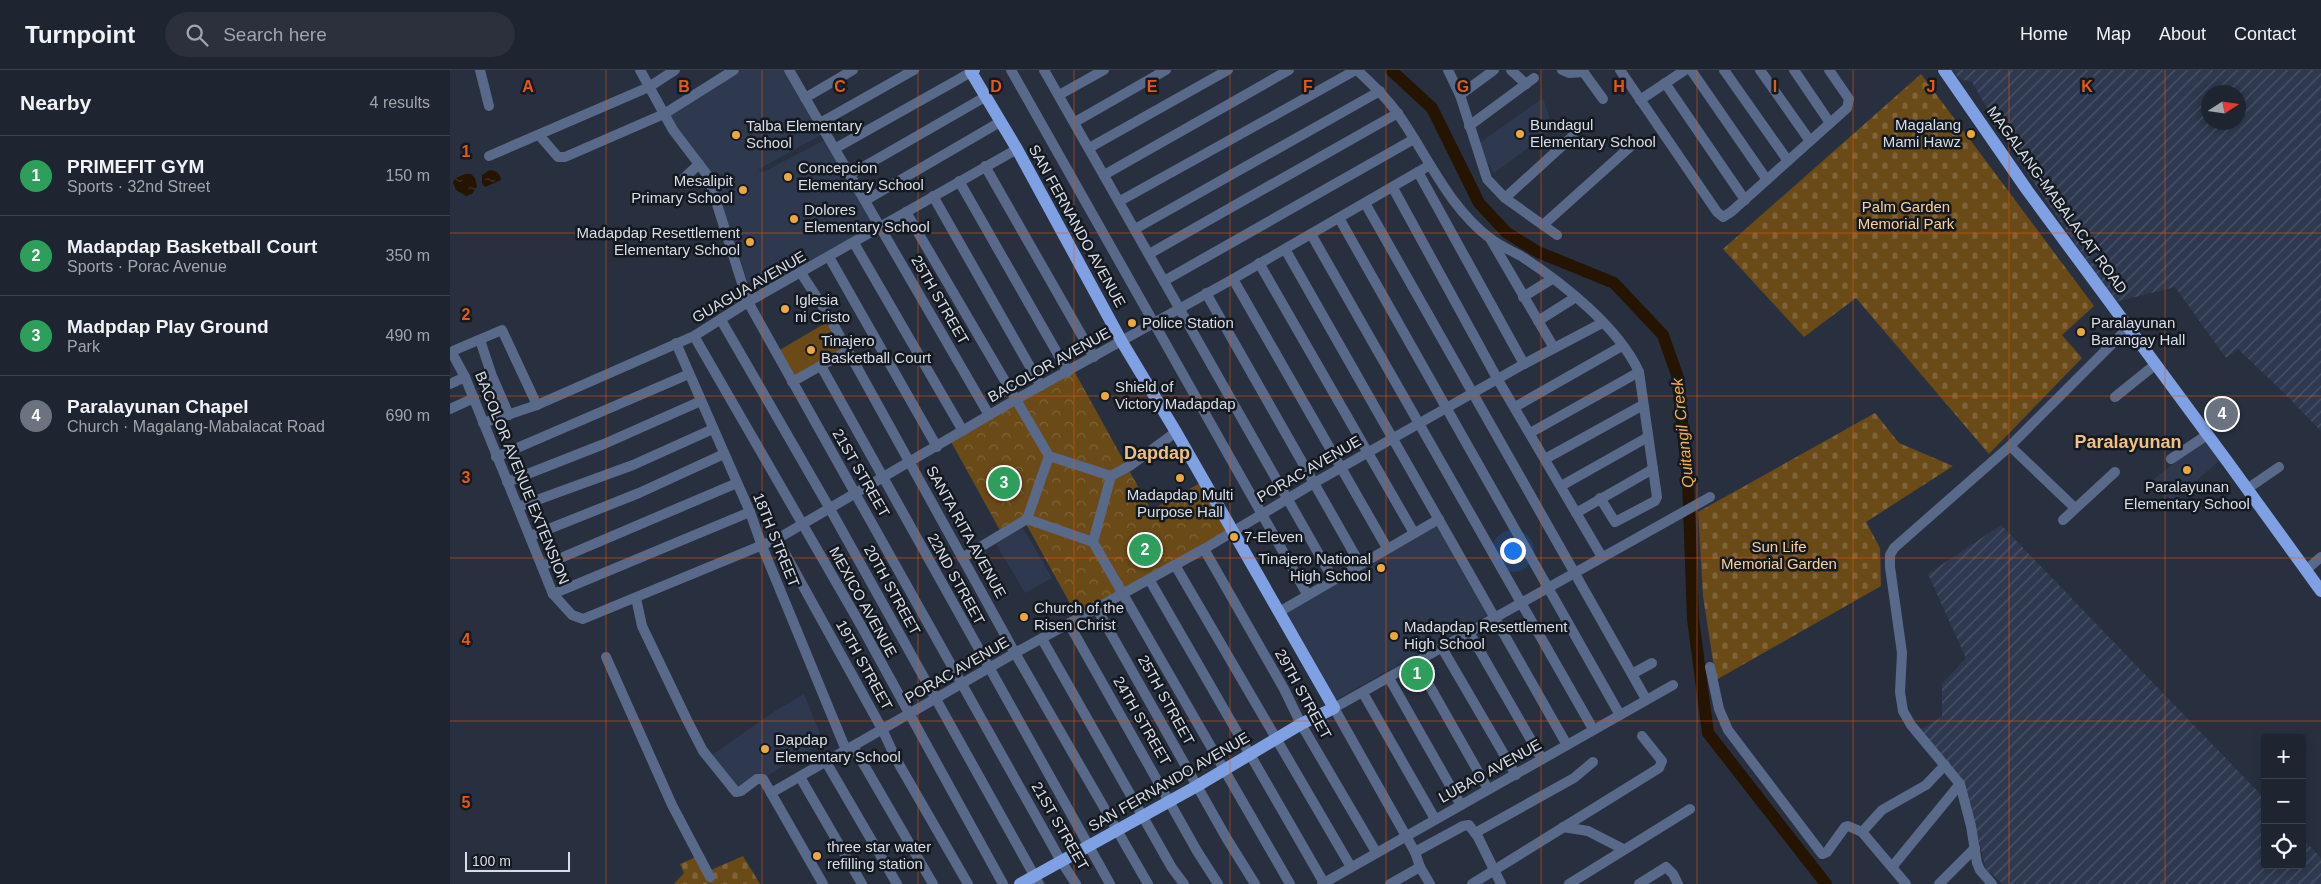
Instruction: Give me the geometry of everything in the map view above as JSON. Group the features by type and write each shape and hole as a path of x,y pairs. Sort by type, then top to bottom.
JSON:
{"main road":[{"name":"MAGALANG-MABALACAT ROAD","path":"1944,70 2027,190 2321,591"},
{"name":"SAN FERNANDO AVENUE","path":"972,71 985,97 1017,149 1122,342 1176,432 1334,708 1301,724 1197,786 1143,814 1061,861 1036,880 1020,884"}],"street":[{"path":"480,70 489,106"},
{"name":"21ST STREET","path":"640,70 673,130 708,176 748,302 1061,861 1076,884"},
{"path":"489,156 650,87 675,70"},
{"path":"539,135 555,155 560,158 565,157 664,114 734,70"},
{"name":"25TH STREET","path":"790,70 989,415"},
{"path":"805,98 853,70"},
{"path":"820,123 914,70"},
{"path":"1011,70 1306,594"},
{"path":"1044,70 1333,579"},
{"path":"1059,95 1104,70"},
{"path":"1075,122 1166,70"},
{"path":"1089,148 1228,70"},
{"path":"1104,175 1289,70"},
{"path":"1120,201 1356,70 1380,91 1398,114 1457,206 1491,240 1554,348"},
{"path":"1448,70 1460,96 1487,179 1505,198 1556,235"},
{"path":"1460,96 1494,70"},
{"path":"1470,126 1530,81 1511,70"},
{"path":"1562,70 1570,73 1583,71 1603,99"},
{"path":"1640,100 1685,70"},
{"path":"1691,70 1767,180"},
{"path":"1724,70 1788,161"},
{"path":"1760,70 1810,141"},
{"path":"1794,70 1830,123"},
{"path":"1624,71 1640,100 1723,217 1729,214 1847,108 1849,101 1829,70"},
{"path":"836,148 972,71"},
{"path":"1665,83 1744,200"},
{"path":"1134,229 1380,91"},
{"path":"851,174 985,97"},
{"path":"1149,254 1398,114"},
{"path":"866,200 1000,122"},
{"path":"1505,198 1573,136"},
{"path":"1164,281 1414,139"},
{"path":"1543,224 1631,146"},
{"name":"GUAGUA AVENUE","path":"483,423 537,405 694,336 748,302 1017,149"},
{"path":"681,181 699,164"},
{"name":"BACOLOR AVENUE","path":"762,546 802,526 1015,400 1122,342 1393,188 1430,165"},
{"path":"985,166 1094,357"},
{"path":"1418,172 1524,364"},
{"path":"959,181 1068,372"},
{"path":"1393,188 1498,380 1602,557"},
{"path":"933,196 1041,386"},
{"path":"1365,203 1646,700"},
{"path":"906,212 1049,456 1111,476"},
{"path":"1339,218 1620,715"},
{"path":"1311,234 1593,729"},
{"path":"1491,240 1524,258 1576,297 1622,346 1639,372 1657,494 1655,501 1615,522 1600,498"},
{"path":"854,243 962,431"},
{"path":"1284,249 1567,745"},
{"path":"829,257 937,446"},
{"path":"1259,263 1414,533"},
{"name":"SANTA RITA AVENUE","path":"802,273 910,462 1014,653 1148,884"},
{"path":"1233,279 1340,469 1387,548"},
{"path":"1523,297 1552,279"},
{"path":"1206,294 1360,564"},
{"path":"1538,321 1576,297"},
{"name":"20TH STREET","path":"721,320 830,509 1036,880"},
{"name":"PORAC AVENUE","path":"771,793 1014,653 1204,549 1286,499 1473,395 1524,364 1602,323"},
{"path":"1992,884 1980,870 1960,784 1911,725 1902,710 1900,692 1902,653 1890,559 1894,548 2010,446 2129,327"},
{"path":"451,354 502,330 537,405"},
{"name":"MEXICO AVENUE","path":"694,336 859,622 908,715 1003,884"},
{"path":"480,340 492,376 509,414"},
{"name":"18TH STREET","path":"676,343 712,429 750,512 762,546 849,748 933,884"},
{"path":"1514,407 1622,346"},
{"path":"792,382 848,351"},
{"name":"BACOLOR AVENUE EXTENSION","path":"451,354 465,377 474,398 496,457 531,536 553,594 572,615 583,619 762,546"},
{"path":"2115,397 2156,364"},
{"name":"22ND STREET","path":"821,366 1110,884"},
{"path":"1530,433 1639,372"},
{"path":"496,457 689,374"},
{"path":"450,384 465,377"},
{"path":"450,409 474,398"},
{"path":"507,482 589,450 701,402"},
{"path":"1545,459 1643,405"},
{"path":"518,507 633,465 712,429"},
{"path":"1093,542 1111,476 1131,465 1176,432"},
{"path":"2171,459 2206,434"},
{"path":"1561,486 1648,437"},
{"path":"2010,446 2075,508"},
{"path":"531,536 639,493 724,454"},
{"path":"962,558 1027,520 1049,456"},
{"path":"2247,489 2279,467"},
{"path":"1576,513 1653,469"},
{"path":"2063,520 2115,472"},
{"path":"542,566 736,483"},
{"name":"SAN FERNANDO AVENUE","path":"1430,884 1420,867 1415,852 1334,708 1710,497"},
{"path":"553,594 750,512"},
{"path":"1027,520 1093,542 1290,884"},
{"path":"1279,612 1306,594 1439,520"},
{"name":"19TH STREET","path":"777,539 882,729 896,758 968,884"},
{"name":"29TH STREET","path":"1204,549 1284,689 1301,724 1376,852"},
{"path":"2306,570 2321,557"},
{"path":"1175,565 1351,867"},
{"path":"1149,579 1323,883"},
{"path":"636,598 642,626 703,751 736,792 741,791 760,778 763,780 823,884"},
{"name":"25TH STREET","path":"1097,609 1255,884"},
{"name":"24TH STREET","path":"1069,624 1218,884"},
{"path":"1469,632 1542,759"},
{"path":"1042,639 1172,868 1184,884"},
{"path":"1442,648 1516,775"},
{"path":"606,657 672,805 710,877"},
{"path":"1416,662 1488,789"},
{"path":"1632,674 1652,663"},
{"path":"1710,667 1718,709 1728,730 1822,854 1826,852 1845,827 1848,826 1862,832 1906,884"},
{"path":"1389,678 1461,805"},
{"name":"LUBAO AVENUE","path":"1323,883 1673,685"},
{"path":"1363,693 1435,819"},
{"path":"1472,884 1663,764 1642,736"},
{"path":"826,762 897,884"},
{"path":"1475,833 1574,778 1592,762"},
{"path":"1862,832 1882,810 1926,785 1945,765"},
{"path":"800,777 862,884"},
{"path":"1892,867 1960,784"},
{"path":"1569,884 1690,809"},
{"path":"1415,852 1463,826 1469,825 1501,884"},
{"path":"1564,827 1588,831 1623,849"},
{"path":"1939,884 1975,848"},
{"path":"1390,884 1420,867"},
{"path":"1639,884 1666,867 1673,874 1678,884"}],"shaded area":[{"path":"741,70 788,70 825,133 759,169 761,173 829,138 878,225 776,285 769,271 748,283 713,178 668,116"},
{"path":"1953,70 2321,70 2321,431 2238,349 2226,358 2175,287 2115,302 2015,155 2016,146 2003,127 2005,125 1994,109 1989,111 1972,82 1959,79"},
{"name":"Bundagul Elementary School","path":"1543,98 1553,129 1494,173 1478,144"},
{"name":"Paralayunan Elementary School","path":"2203,440 2220,460 2172,502 2153,480"},
{"name":"Madapdap Resettlement High School","path":"1436,525 1487,615 1332,702 1282,612"},
{"path":"2001,525 2261,795 2261,869 2306,869 2306,842 2321,858 2321,884 2003,884 1986,869 1964,785 1919,730 1942,717 1942,684 1966,658 1928,574"},
{"path":"1023,528 1052,578 1025,593 996,544"},
{"name":"Dapdap Elementary School","path":"804,694 823,741 741,790 709,757 775,711"}],"green space":[{"name":"Palm Garden Memorial Park","path":"1921,74 2094,306 2062,335 2082,358 1989,454 1856,298 1804,337 1723,249"},
{"name":"Tinajero Basketball Court","path":"829,321 845,349 793,379 778,351"},
{"path":"1073,369 1151,510 1202,482 1230,532 1078,618 1025,522 1002,534 949,438"},
{"name":"Sun Life Memorial Garden","path":"1875,413 1899,443 1953,466 1866,522 1880,548 1881,586 1716,680 1703,596 1698,512"},
{"path":"1156,533 1165,549 1135,567 1125,551"},
{"path":"703,854 711,870 743,856 760,884 674,884 684,873 680,864"}],"water":[{"path":"490,170 497,173 501,180 485,187 482,183 482,175"},
{"path":"465,174 471,174 475,178 477,186 472,194 466,196 456,190 453,183 454,179"}],"waterway":[{"name":"Quitangil Creek","path":"1391,70 1432,108 1479,203 1507,233 1538,252 1614,283 1663,335 1677,375 1688,479 1693,619 1708,733 1826,884"}],"place":[{"name":"Bundagul Elementary School","path":"1520,134"},
{"name":"Magalang Mami Hawz","path":"1971,134"},
{"name":"Talba Elementary School","path":"736,135"},
{"name":"Concepcion Elementary School","path":"788,177"},
{"name":"Mesalipit Primary School","path":"743,190"},
{"name":"Dolores Elementary School","path":"794,219"},
{"name":"Madapdap Resettlement Elementary School","path":"750,242"},
{"name":"Iglesia ni Cristo","path":"785,309"},
{"name":"Police Station","path":"1132,323"},
{"name":"Paralayunan Barangay Hall","path":"2081,332"},
{"name":"Tinajero Basketball Court","path":"811,350"},
{"name":"Shield of Victory Madapdap","path":"1105,396"},
{"name":"Paralayunan Chapel","path":"2222,414"},
{"name":"Paralayunan Elementary School","path":"2187,470"},
{"name":"Madapdap Multi Purpose Hall","path":"1180,478"},
{"name":"Madpdap Play Ground","path":"1004,483"},
{"name":"7-Eleven","path":"1234,537"},
{"name":"Madapdap Basketball Court","path":"1145,550"},
{"name":"Tinajero National High School","path":"1381,568"},
{"name":"Church of the Risen Christ","path":"1024,617"},
{"name":"Madapdap Resettlement High School","path":"1394,636"},
{"name":"PRIMEFIT GYM","path":"1417,674"},
{"name":"Dapdap Elementary School","path":"765,749"},
{"name":"three star water refilling station","path":"817,856"}],"district":[{"name":"Paralayunan","path":"2128,442"},
{"name":"Dapdap","path":"1157,453"}]}
